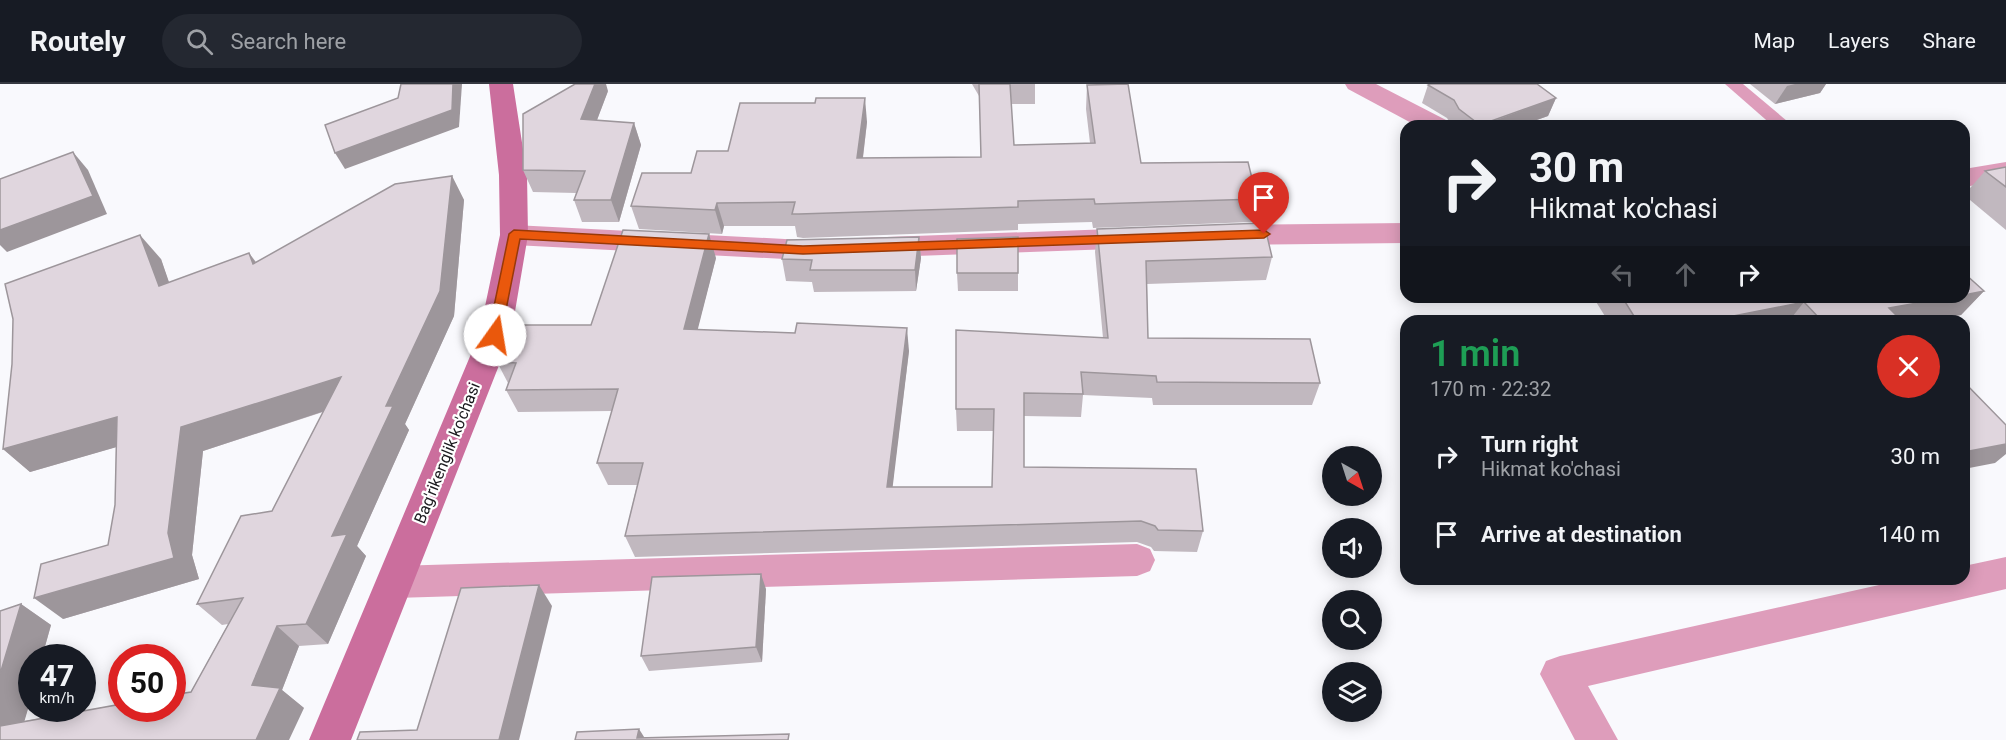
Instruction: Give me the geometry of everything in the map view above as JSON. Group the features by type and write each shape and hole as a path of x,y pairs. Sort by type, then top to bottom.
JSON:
{"main road":[{"name":"Bag'rikenglik ko'chasi","path":"330,740 495,335 514,234 513,175 501,84"}],"street":[{"path":"1357,84 1426,120"},
{"path":"1970,177 2006,171"},
{"path":"514,234 803,250 1181,237 1400,233"},
{"path":"395,582 1137,560"},
{"path":"1970,581 2006,573"},
{"path":"1597,740 1560,674 1953,585"}],"lane":[{"path":"1733,84 1777,120"}],"building":[{"path":"401,84 453,84 452,110 335,153 325,125 398,98"},
{"path":"575,84 595,84 581,119 634,123 611,200 574,200 585,171 523,170 523,114"},
{"path":"979,84 1010,84 1014,145 1095,143 1087,85 1128,84 1141,163 1248,162 1257,199 1095,204 1094,199 1018,201 1018,207 799,214 792,214 795,202 717,203 715,210 631,206 642,173 691,173 697,151 728,151 740,103 815,103 816,98 865,98 857,158 981,157"},
{"path":"1537,84 1556,98 1494,120 1473,120 1459,109 1454,100 1428,85"},
{"path":"73,152 93,196 0,230 0,179"},
{"path":"2006,167 2006,187 1985,171"},
{"path":"452,176 440,291 386,406 393,406 332,536 347,534 306,624 277,626 252,685 280,688 256,740 0,740 0,726 22,722 96,722 96,709 108,707 108,722 186,722 186,693 191,692 243,598 197,604 241,516 272,511 341,377 181,427 168,533 174,558 34,598 41,564 108,545 115,505 117,417 3,449 12,364 13,319 5,284 140,235 159,286 249,253 253,264 395,184"},
{"path":"1264,223 1272,257 1146,261 1148,338 1310,339 1320,383 1157,382 1156,376 1081,372 1083,394 1024,393 1024,467 1196,469 1203,531 1158,530 1155,526 1141,521 625,536 643,463 597,463 618,389 506,390 516,363 497,362 512,325 591,325 623,230 709,234 684,329 795,333 797,323 907,328 887,487 992,487 994,409 956,409 956,330 1108,338 1097,229"},
{"path":"919,237 915,270 810,270 812,260 782,259 787,240"},
{"path":"1018,237 1018,273 957,273 957,239"},
{"path":"1970,278 1984,291 1970,294"},
{"path":"1626,303 1799,303 1738,315 1633,315"},
{"path":"1805,303 1917,303 1889,308 1896,315 1816,315"},
{"path":"1970,388 2006,425 2006,444 1970,451"},
{"path":"761,574 756,647 641,656 652,577"},
{"path":"539,585 499,740 357,740 360,732 417,730 461,588"},
{"path":"21,604 0,674 0,611"},
{"path":"639,729 637,738 789,734 788,740 575,740 577,732"}],"route":[{"path":"495,335 514,234 803,250 1264,234"}]}
